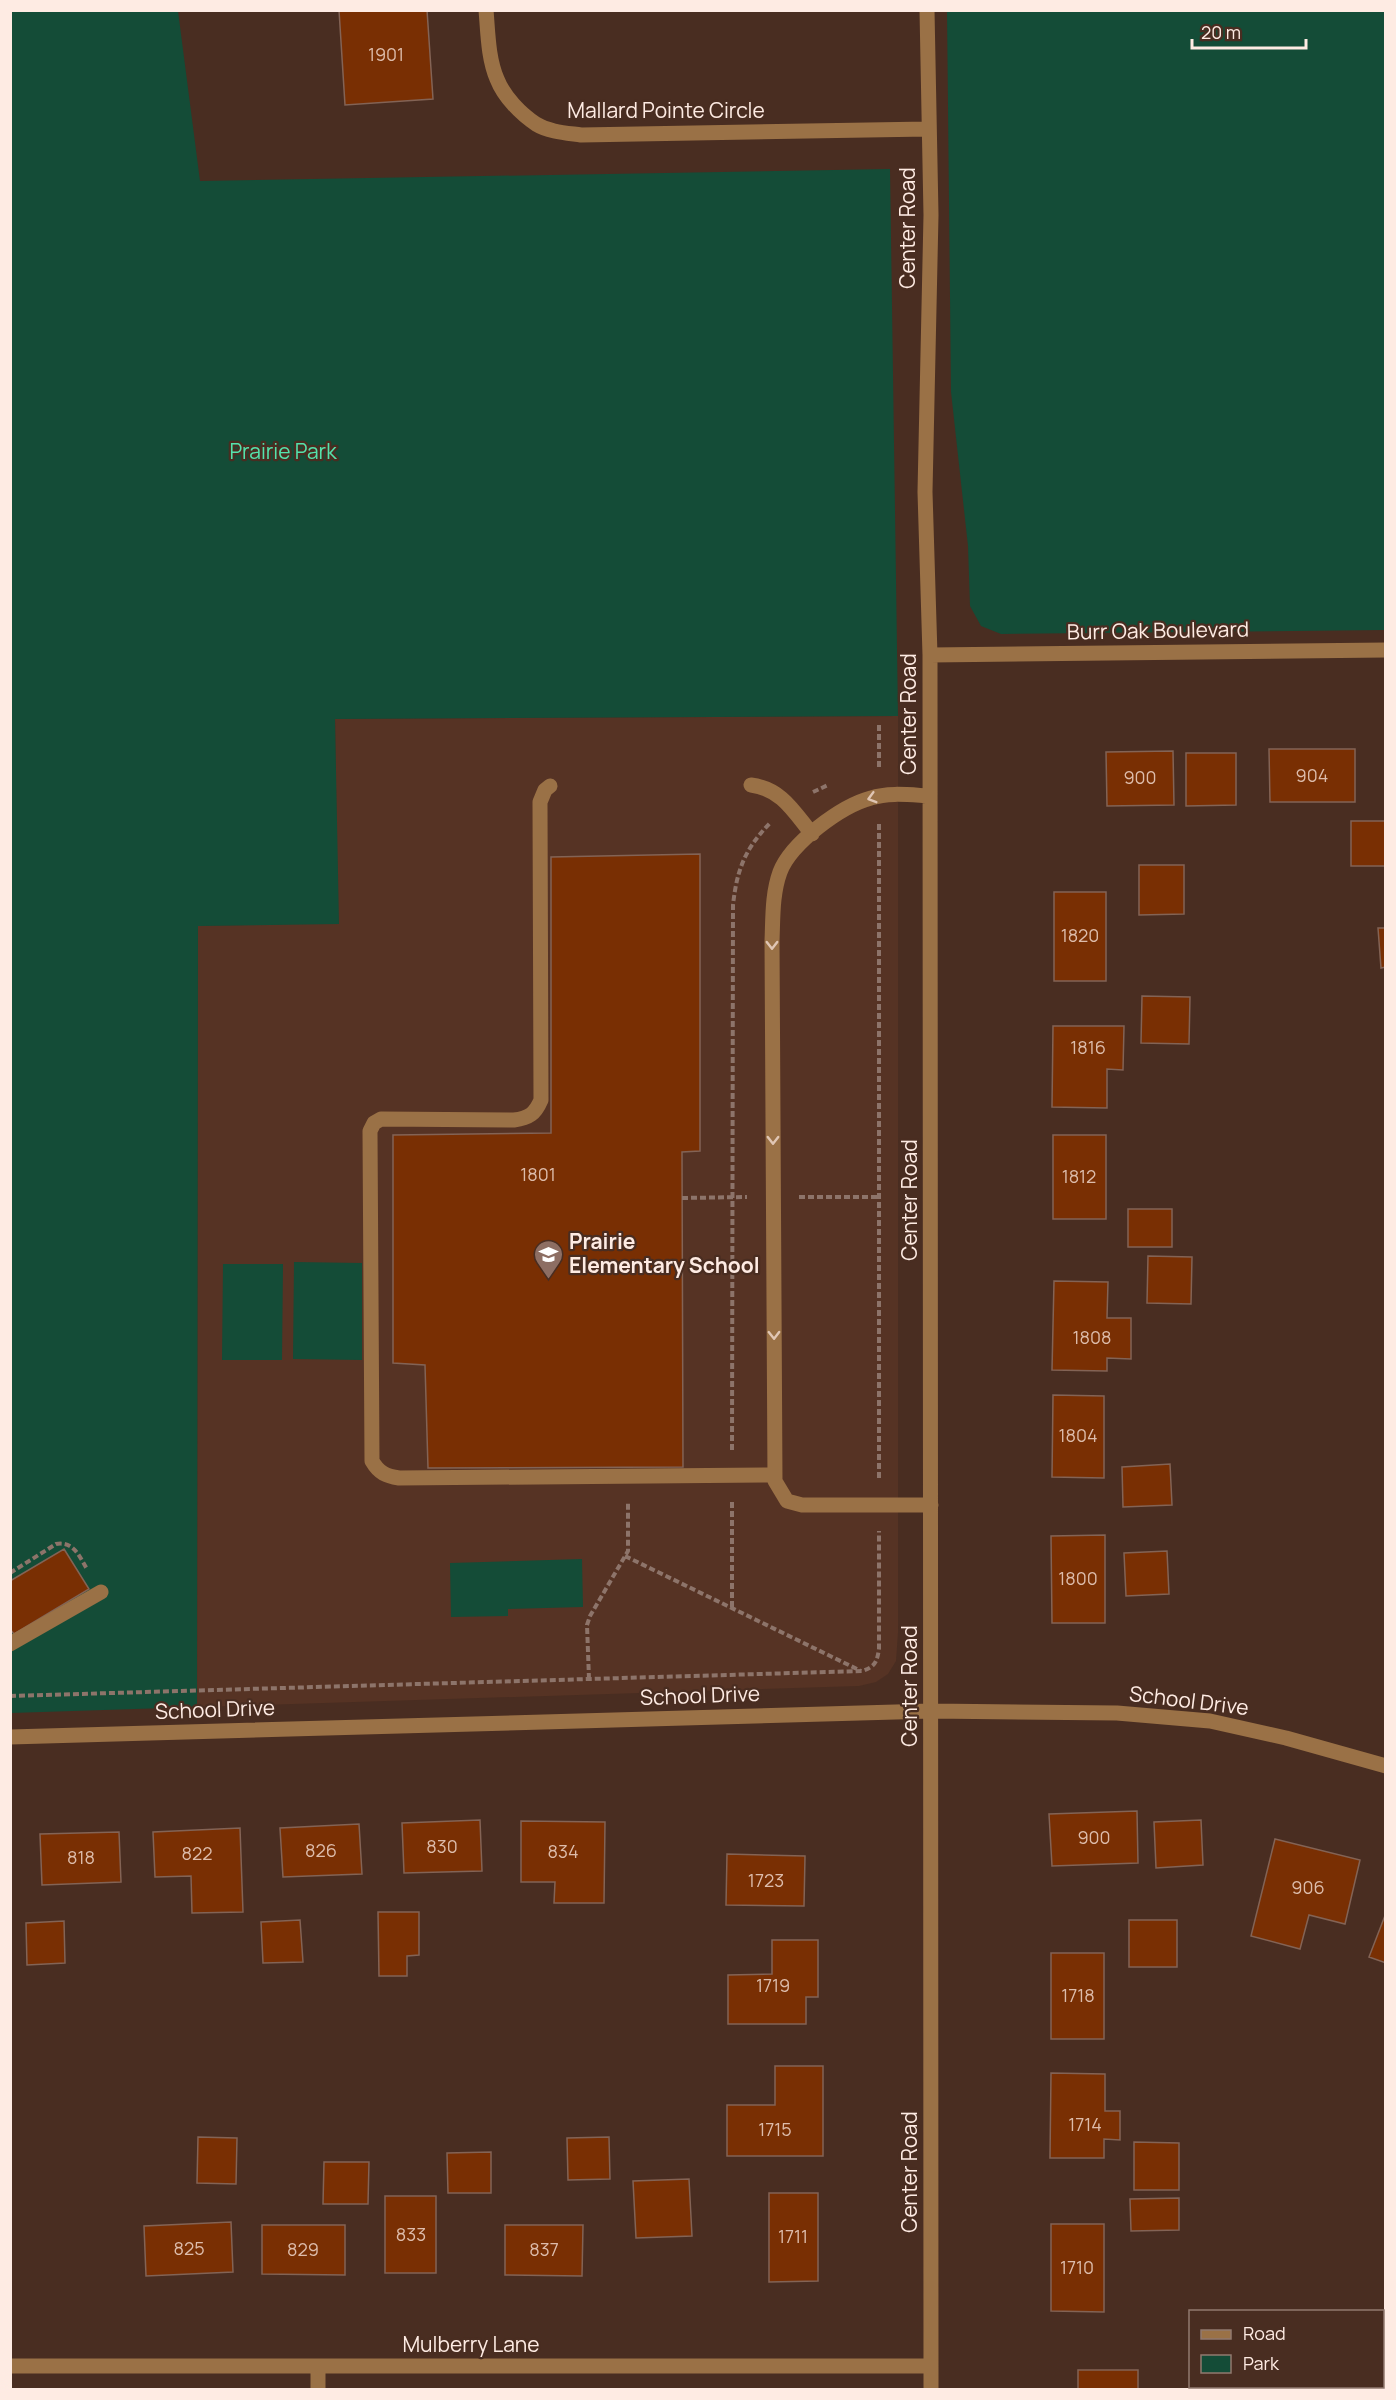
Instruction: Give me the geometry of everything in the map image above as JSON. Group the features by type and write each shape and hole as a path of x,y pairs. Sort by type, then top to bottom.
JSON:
{"street":[{"name":"Mallard Pointe Circle","path":"486,10 490,55 497,80 508,99 537,125 561,133 581,135 928,129"},
{"name":"Center Road","path":"927,10 931,215 926,492 930,655 931,2390"},
{"name":"Burr Oak Boulevard","path":"930,655 1386,650"},
{"path":"751,785 766,787 779,795 812,834"},
{"path":"550,786 545,790 540,802 541,1100 536,1112 526,1118 514,1119 381,1119 374,1123 370,1131 372,1461 376,1469 385,1476 399,1478 775,1475"},
{"path":"930,796 879,796 847,807 812,834 781,869 775,889 773,913 775,1475 780,1492 787,1501 802,1505 931,1505"},
{"path":"10,1644 101,1592"},
{"name":"School Drive","path":"10,1737 931,1711 1117,1713 1210,1720 1286,1737 1386,1766"},
{"name":"Mulberry Lane","path":"10,2366 931,2366"},
{"path":"318,2366 318,2390"}],"path":[{"path":"10,1696 862,1671 877,1663 879,1649 879,725"},
{"path":"589,1678 588,1625 590,1616 628,1551 627,1475"},
{"path":"10,1573 56,1544 65,1543 71,1545 77,1552 101,1592"},
{"path":"625,1556 862,1671"}],"shaded area":[{"name":"Prairie Elementary School","path":"898,716 898,1633 896,1661 888,1674 876,1682 859,1686 197,1707 198,926 338,923 335,719"}],"green space":[{"name":"Prairie Park","path":"10,11 178,11 200,181 890,169 898,716 335,719 339,924 198,926 197,1707 11,1713"},
{"path":"947,11 1385,11 1385,630 1001,634 981,626 970,606 968,546 951,392"},
{"path":"294,1262 362,1263 362,1360 293,1359"},
{"path":"223,1264 283,1264 282,1360 222,1360"},
{"path":"582,1559 583,1607 508,1609 508,1616 451,1617 450,1563"}],"building":[{"path":"339,10 427,10 433,99 345,105"},
{"path":"1269,749 1355,749 1355,802 1270,802"},
{"path":"1173,751 1174,805 1107,806 1106,752"},
{"path":"1186,753 1236,753 1236,805 1186,806"},
{"path":"1351,821 1386,821 1386,866 1351,866"},
{"path":"700,854 700,1151 682,1152 683,1467 428,1468 425,1365 393,1363 393,1135 551,1133 551,857"},
{"path":"1139,865 1184,865 1184,914 1139,915"},
{"path":"1054,892 1106,892 1106,981 1054,981"},
{"path":"1378,928 1386,928 1386,967 1381,968"},
{"path":"1142,996 1190,997 1189,1044 1141,1043"},
{"path":"1053,1026 1124,1026 1123,1070 1107,1069 1107,1108 1052,1107"},
{"path":"1053,1135 1106,1135 1106,1219 1053,1219"},
{"path":"1128,1209 1172,1209 1172,1247 1128,1247"},
{"path":"1148,1256 1192,1257 1191,1304 1147,1303"},
{"path":"1054,1281 1108,1282 1107,1318 1131,1318 1131,1359 1107,1358 1107,1371 1052,1370"},
{"path":"1053,1395 1104,1396 1104,1478 1052,1477"},
{"path":"1170,1464 1172,1505 1123,1507 1122,1467"},
{"path":"1105,1535 1105,1623 1052,1623 1051,1536"},
{"path":"64,1549 89,1589 14,1634 10,1629 10,1581"},
{"path":"1167,1551 1169,1594 1126,1596 1124,1553"},
{"path":"1137,1811 1138,1863 1052,1866 1049,1814"},
{"path":"480,1820 482,1871 404,1873 402,1823"},
{"path":"1201,1820 1203,1865 1156,1868 1154,1822"},
{"path":"521,1821 605,1822 604,1903 554,1903 555,1882 521,1882"},
{"path":"359,1824 362,1874 283,1877 280,1828"},
{"path":"240,1828 243,1912 192,1913 191,1876 155,1877 153,1832"},
{"path":"119,1832 121,1882 42,1885 40,1834"},
{"path":"1275,1839 1360,1860 1345,1924 1309,1915 1300,1949 1251,1936"},
{"path":"727,1854 805,1856 804,1906 726,1905"},
{"path":"378,1912 419,1912 419,1955 407,1956 407,1976 379,1976"},
{"path":"1386,1913 1386,1963 1369,1957"},
{"path":"300,1920 303,1962 263,1963 261,1922"},
{"path":"1129,1920 1177,1920 1177,1967 1129,1967"},
{"path":"64,1921 65,1963 27,1965 26,1923"},
{"path":"772,1940 818,1940 818,1997 806,1997 806,2024 728,2024 728,1975 772,1974"},
{"path":"1051,1953 1104,1953 1104,2039 1051,2039"},
{"path":"775,2066 823,2066 823,2156 727,2156 727,2105 775,2105"},
{"path":"1051,2073 1105,2074 1105,2111 1120,2111 1120,2140 1104,2139 1104,2158 1050,2158"},
{"path":"198,2137 237,2138 236,2184 197,2183"},
{"path":"609,2137 610,2179 568,2180 567,2138"},
{"path":"1134,2142 1179,2143 1179,2190 1134,2190"},
{"path":"491,2152 491,2193 448,2193 447,2153"},
{"path":"324,2162 369,2162 368,2204 323,2204"},
{"path":"689,2179 692,2236 636,2238 633,2181"},
{"path":"769,2193 818,2193 818,2281 769,2282"},
{"path":"385,2196 436,2196 436,2273 385,2273"},
{"path":"1179,2198 1179,2230 1131,2231 1130,2199"},
{"path":"231,2222 233,2272 146,2276 144,2226"},
{"path":"1051,2224 1104,2224 1104,2312 1051,2311"},
{"path":"262,2225 345,2225 345,2275 262,2274"},
{"path":"505,2225 583,2225 582,2276 505,2275"},
{"path":"1078,2370 1138,2370 1138,2390 1078,2390"}],"place":[{"name":"Prairie Elementary School","path":"548,1280"}]}
